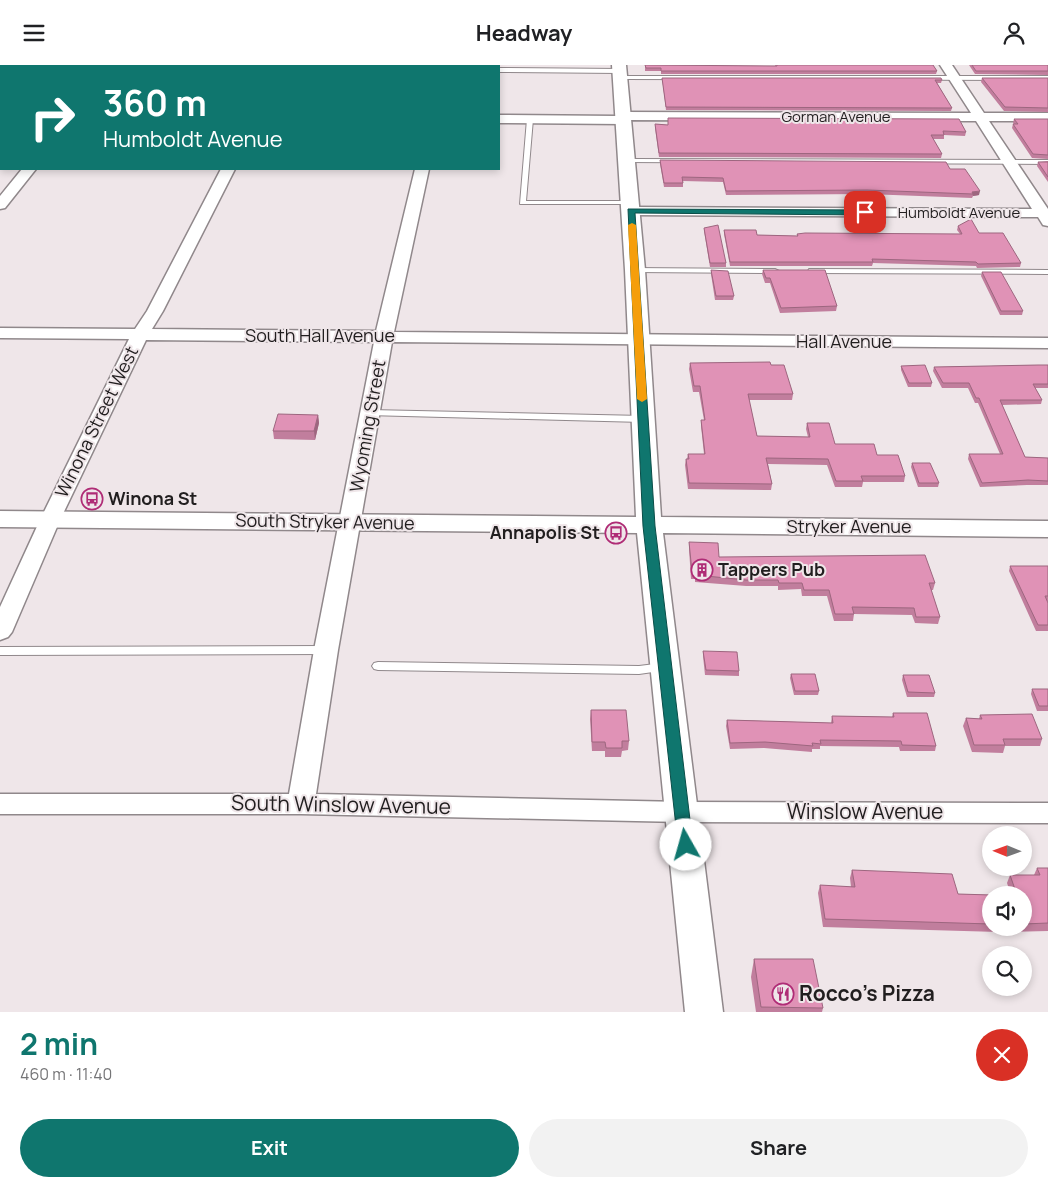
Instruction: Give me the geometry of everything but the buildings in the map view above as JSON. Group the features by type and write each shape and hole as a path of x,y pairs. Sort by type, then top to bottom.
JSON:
{"street":[{"path":"946,65 1008,162 1046,216"},
{"path":"620,71 635,271 649,526 704,1012"},
{"name":"Gorman Avenue","path":"500,119 1048,117"},
{"path":"2,202 28,170"},
{"name":"Winona Street West","path":"0,632 50,520 139,336 155,311 227,170"},
{"name":"Wyoming Street","path":"301,804 326,650 384,335 422,170"},
{"name":"Humboldt Avenue","path":"630,207 1046,216"},
{"name":"South Hall Avenue","path":"0,333 139,336 384,335 639,340"},
{"name":"Hall Avenue","path":"639,340 1048,343"},
{"name":"South Stryker Avenue","path":"0,519 350,521 649,526"},
{"name":"Stryker Avenue","path":"649,526 1048,529"},
{"name":"South Winslow Avenue","path":"0,804 301,804 682,812"},
{"name":"Winslow Avenue","path":"682,812 1048,813"}],"lane":[{"path":"500,70 1048,78"},
{"path":"530,119 522,203 630,207"},
{"path":"627,160 1048,162"},
{"path":"635,271 783,271"},
{"path":"802,271 1048,272"},
{"path":"370,413 643,419"},
{"path":"0,651 326,650"},
{"path":"378,666 640,670 666,667"}],"slow traffic":[{"path":"632,225 642,399"}],"place":[{"name":"Winona St","path":"92,499"},
{"name":"Annapolis St","path":"616,533"},
{"name":"Tappers Pub","path":"702,570"},
{"name":"Rocco's Pizza","path":"783,994"}],"route":[{"path":"686,845 649,526 631,211 865,212"}]}
